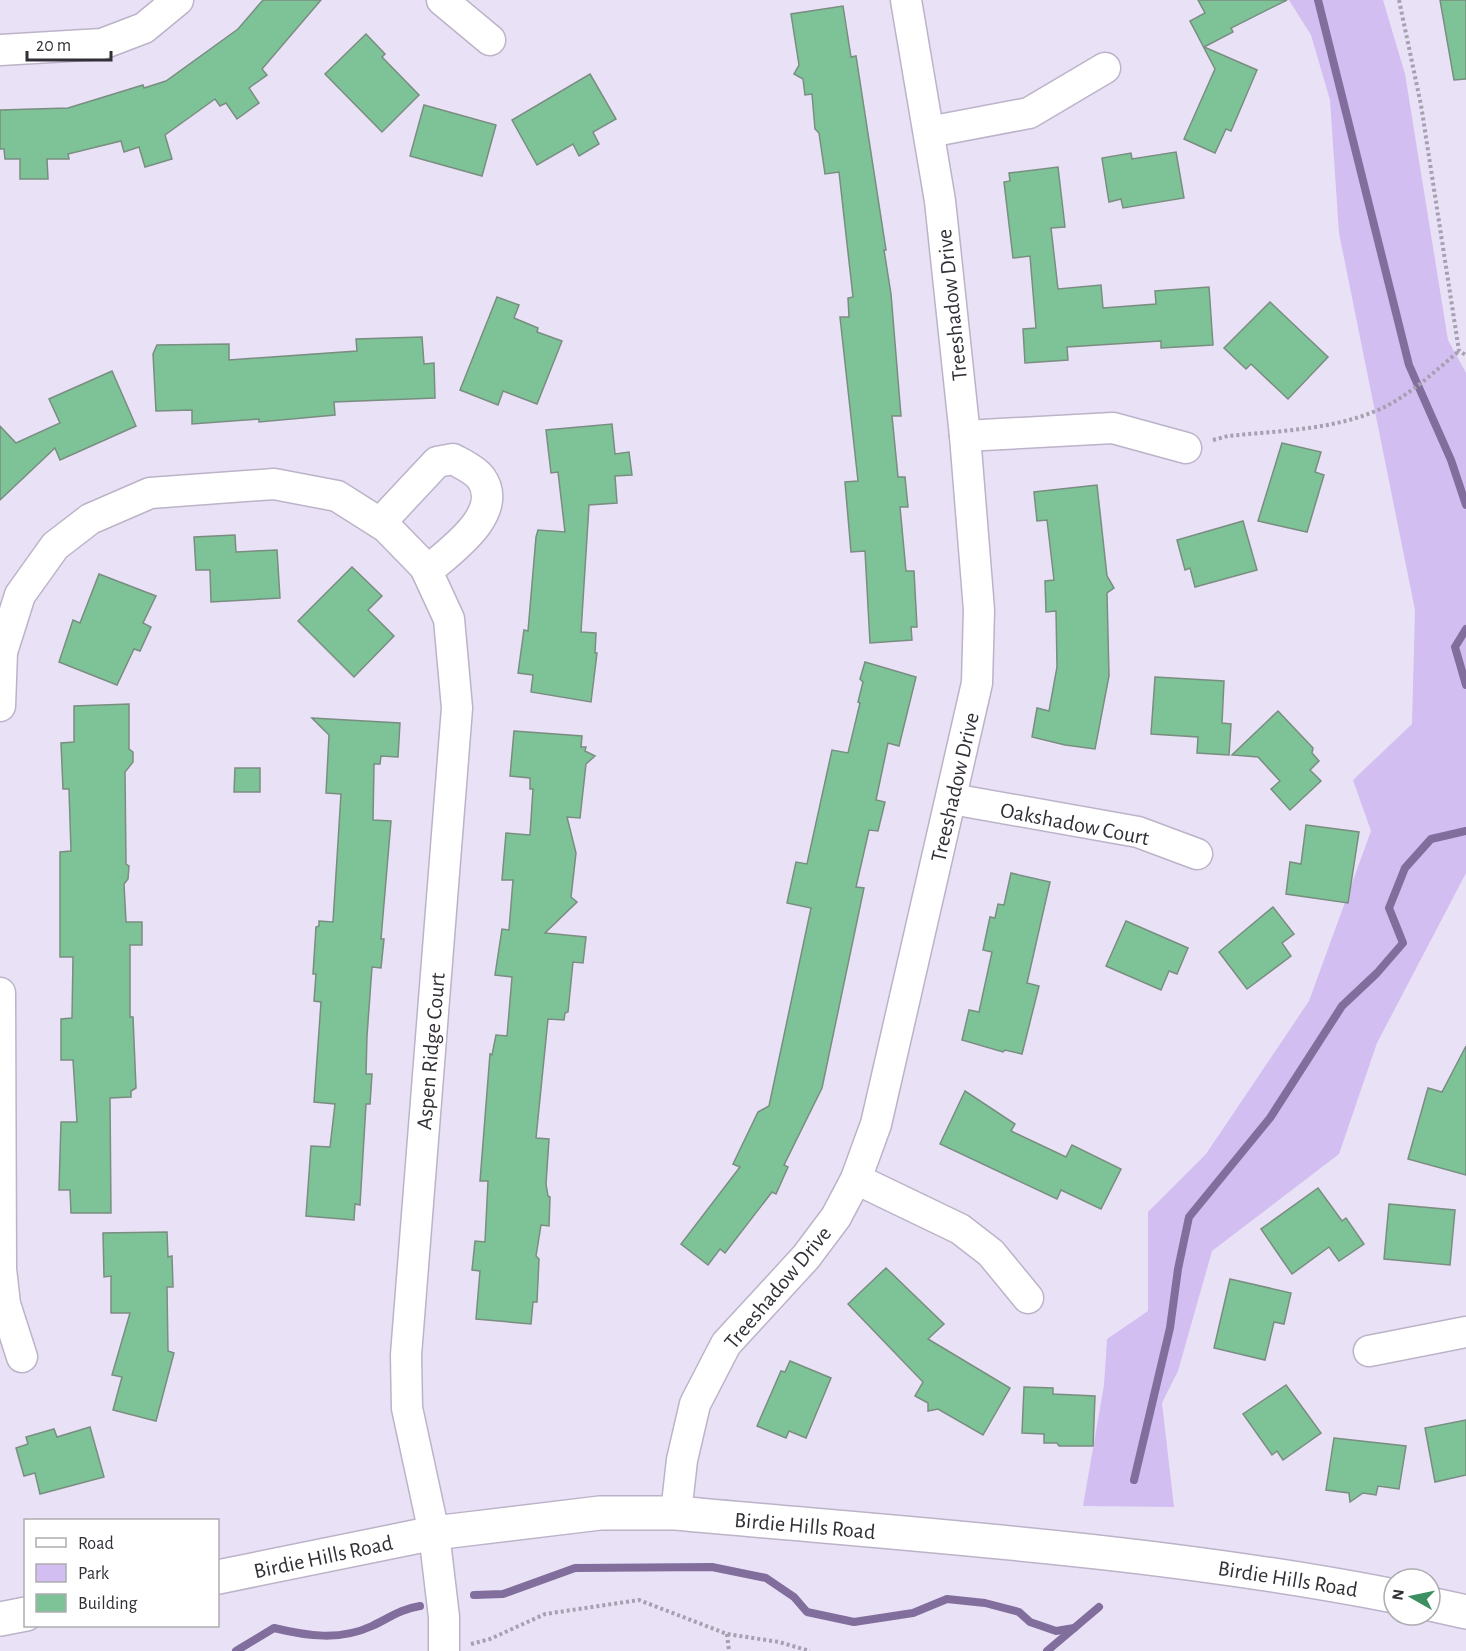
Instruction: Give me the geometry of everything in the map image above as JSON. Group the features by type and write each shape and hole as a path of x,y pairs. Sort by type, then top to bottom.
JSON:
{"main road":[{"name":"Birdie Hills Road","path":"219,1577 434,1533 600,1513 676,1513 1194,1564 1285,1575 1382,1594"},
{"path":"1442,1607 1466,1612"},
{"path":"0,1619 24,1614"}],"street":[{"path":"0,50 102,44 144,28 178,0"},
{"path":"442,0 490,40"},
{"name":"Treeshadow Drive","path":"676,1513 682,1460 696,1404 726,1344 806,1257 836,1217 856,1179 876,1124 977,683 979,610 965,436 940,201 906,0"},
{"path":"929,132 1029,113 1105,68"},
{"path":"965,436 1113,428 1186,448"},
{"path":"380,523 437,462 453,459 480,476 487,490 483,511 474,531 427,571"},
{"name":"Aspen Ridge Court","path":"0,706 2,652 20,595 55,546 90,519 150,493 274,484 337,496 380,523 427,571 449,619 457,708 406,1355 407,1408 434,1533 444,1617 456,1648"},
{"name":"Oakshadow Court","path":"952,799 1138,832 1197,854"},
{"path":"0,993 1,1269 5,1304 22,1357"},
{"path":"856,1179 960,1229 992,1253 1028,1298"},
{"path":"1369,1351 1466,1332"}],"path":[{"path":"1399,0 1421,105 1459,351"},
{"path":"1459,351 1466,355"},
{"path":"1186,448 1228,436 1339,423 1375,412 1423,380 1459,351"},
{"path":"456,1648 490,1639 544,1614 639,1600 727,1634 779,1642 810,1651"},
{"path":"727,1634 729,1651"}],"green space":[{"path":"1289,0 1383,0 1405,74 1448,340 1466,373 1466,873 1377,1043 1339,1154 1212,1251 1178,1371 1162,1403 1174,1507 1083,1506 1104,1385 1107,1339 1148,1311 1148,1212 1206,1154 1309,1001 1371,831 1353,780 1412,724 1415,610 1339,233 1330,100 1311,35"}],"building":[{"path":"263,0 321,0 262,69 267,75 249,88 259,103 237,119 226,103 220,106 215,99 165,135 172,159 145,167 139,147 124,152 121,141 68,154 69,159 47,159 48,179 20,179 20,159 5,159 4,149 0,149 0,110 68,108 143,85 144,88 166,81 238,29"},
{"path":"1198,0 1287,0 1231,28 1233,32 1204,47 1257,70 1231,131 1226,129 1215,153 1184,139 1215,69 1190,21 1205,13"},
{"path":"1440,0 1466,0 1466,79 1454,80"},
{"path":"843,6 851,57 856,56 891,294 901,416 892,416 898,477 905,477 908,507 900,507 906,571 914,571 917,627 911,627 912,640 870,643 865,551 851,552 845,482 858,481 840,317 849,317 848,298 853,297 839,172 825,174 819,133 815,129 812,94 805,95 803,79 794,74 799,65 791,14"},
{"path":"366,34 385,54 382,57 419,95 382,132 325,74"},
{"path":"590,74 616,119 593,132 599,144 579,156 573,144 537,165 512,120"},
{"path":"424,105 496,125 482,176 410,156"},
{"path":"1176,152 1184,198 1123,208 1121,199 1109,202 1102,158 1131,153 1132,159"},
{"path":"1058,167 1065,227 1051,228 1058,289 1101,285 1103,308 1156,304 1155,291 1209,287 1213,345 1161,348 1161,341 1067,347 1068,360 1025,363 1023,329 1036,328 1030,256 1013,258 1004,182 1010,181 1009,173"},
{"path":"497,297 519,305 514,318 538,328 537,332 562,341 537,404 503,391 498,405 460,390"},
{"path":"1270,302 1328,357 1288,399 1251,364 1246,369 1224,348"},
{"path":"422,337 424,364 434,363 435,398 334,402 335,415 259,422 259,419 192,424 192,410 156,411 153,354 157,345 229,344 229,360 357,351 356,339"},
{"path":"112,371 136,426 60,460 55,448 0,500 0,426 16,443 60,423 49,399"},
{"path":"612,424 615,454 629,452 632,475 615,476 617,503 589,505 581,632 596,633 595,653 597,653 591,702 531,692 533,675 518,673 524,630 528,631 536,537 538,530 565,532 558,472 551,473 546,430"},
{"path":"1282,443 1321,452 1315,472 1324,475 1307,532 1258,521"},
{"path":"1097,485 1107,576 1114,588 1107,593 1109,676 1095,749 1032,737 1037,708 1049,711 1057,667 1056,611 1046,612 1045,581 1054,580 1047,520 1037,521 1034,492"},
{"path":"1243,521 1257,570 1195,587 1190,568 1185,570 1177,540"},
{"path":"235,535 236,552 277,550 280,598 211,602 210,570 196,570 194,537"},
{"path":"352,567 382,596 368,610 394,636 354,677 298,621"},
{"path":"99,574 156,596 143,623 151,627 140,651 134,649 117,685 59,662 73,620 80,623"},
{"path":"865,662 916,677 899,746 888,743 876,800 885,802 878,831 869,830 856,887 864,888 822,1088 784,1165 788,1167 776,1194 772,1192 725,1253 720,1249 708,1265 681,1244 740,1167 733,1164 758,1112 769,1106 811,908 787,903 796,862 807,864 832,750 848,753 860,703 858,702 863,682 860,679"},
{"path":"1155,677 1224,681 1222,723 1231,724 1229,755 1197,753 1198,737 1151,734"},
{"path":"129,704 129,749 133,752 133,762 125,772 126,864 129,866 128,879 124,884 126,922 142,922 142,945 130,945 130,1017 133,1017 136,1088 131,1091 131,1097 110,1098 111,1213 71,1213 70,1190 59,1190 61,1122 77,1122 73,1060 61,1060 61,1019 72,1018 73,957 60,957 60,852 71,851 69,789 63,789 61,743 74,742 74,706"},
{"path":"1278,711 1313,748 1312,753 1319,761 1310,770 1321,781 1290,810 1271,789 1280,781 1258,757 1232,755"},
{"path":"312,718 400,723 398,757 381,756 380,764 374,764 373,820 391,821 381,939 384,939 381,968 372,967 366,1074 372,1074 370,1104 366,1104 360,1205 355,1204 354,1220 306,1216 311,1146 330,1147 335,1104 314,1102 321,1002 314,1001 316,974 313,974 316,927 319,926 319,921 333,922 341,794 326,793 329,735"},
{"path":"514,731 582,736 581,747 586,747 585,751 595,756 586,764 580,818 567,817 576,853 571,897 577,902 545,933 586,937 583,963 573,962 568,1012 565,1013 564,1020 548,1019 536,1138 549,1139 546,1184 550,1197 549,1226 541,1225 536,1256 539,1259 537,1302 533,1302 531,1324 476,1319 480,1271 472,1270 475,1241 485,1242 488,1181 480,1181 490,1054 492,1055 496,1035 507,1036 512,977 495,975 502,929 509,930 513,880 502,880 506,833 530,835 533,789 530,789 530,778 510,776"},
{"path":"235,768 260,768 260,792 234,792"},
{"path":"1306,825 1359,832 1348,903 1286,894 1290,862 1301,864"},
{"path":"1011,873 1050,882 1027,983 1039,986 1022,1054 1005,1050 1003,1052 962,1040 969,1010 979,1012 992,952 983,950 990,917 995,918 998,904 1004,905"},
{"path":"1273,907 1294,934 1282,943 1291,956 1247,989 1219,952"},
{"path":"1126,921 1188,948 1177,974 1169,971 1161,990 1106,966"},
{"path":"1466,1046 1466,1175 1408,1159 1428,1088 1442,1092"},
{"path":"965,1091 1015,1124 1011,1131 1066,1157 1072,1145 1121,1169 1101,1209 1061,1190 1057,1199 940,1144"},
{"path":"1318,1188 1342,1221 1346,1218 1364,1244 1339,1261 1329,1247 1292,1274 1261,1229"},
{"path":"1389,1204 1455,1210 1450,1265 1384,1259"},
{"path":"167,1232 168,1257 172,1256 173,1287 167,1287 168,1351 174,1353 156,1421 113,1410 122,1377 112,1375 130,1313 111,1313 111,1276 104,1277 103,1233"},
{"path":"886,1268 944,1324 928,1339 1010,1388 983,1435 938,1409 928,1411 928,1403 915,1396 923,1382 848,1304"},
{"path":"1230,1279 1291,1293 1284,1324 1274,1322 1265,1360 1214,1348"},
{"path":"790,1361 831,1378 806,1438 789,1431 786,1438 757,1426 781,1371 785,1372"},
{"path":"1286,1385 1321,1433 1283,1460 1277,1451 1272,1455 1243,1414"},
{"path":"1024,1387 1053,1388 1053,1394 1095,1396 1093,1446 1059,1446 1057,1443 1044,1443 1044,1434 1022,1433"},
{"path":"1466,1420 1466,1475 1435,1482 1425,1428"},
{"path":"90,1427 104,1477 40,1494 35,1473 24,1476 16,1448 28,1444 26,1437 54,1429 57,1437"},
{"path":"1334,1438 1406,1446 1399,1489 1378,1486 1376,1495 1363,1493 1350,1502 1349,1493 1326,1490"}],"waterway":[{"path":"1318,0 1409,365 1451,460 1466,505"},
{"path":"1466,629 1455,647 1466,685"},
{"path":"1134,1480 1170,1328 1178,1269 1189,1217 1270,1118 1342,1006 1377,973 1403,943 1389,908 1405,868 1431,839 1466,831"},
{"path":"474,1595 503,1594 575,1568 712,1567 766,1578 794,1597 807,1612 854,1622 913,1613 947,1599 985,1603 1019,1612 1030,1622 1056,1631 1074,1628"},
{"path":"236,1651 274,1628 323,1636 348,1634 420,1606"},
{"path":"1047,1651 1099,1607"}]}
